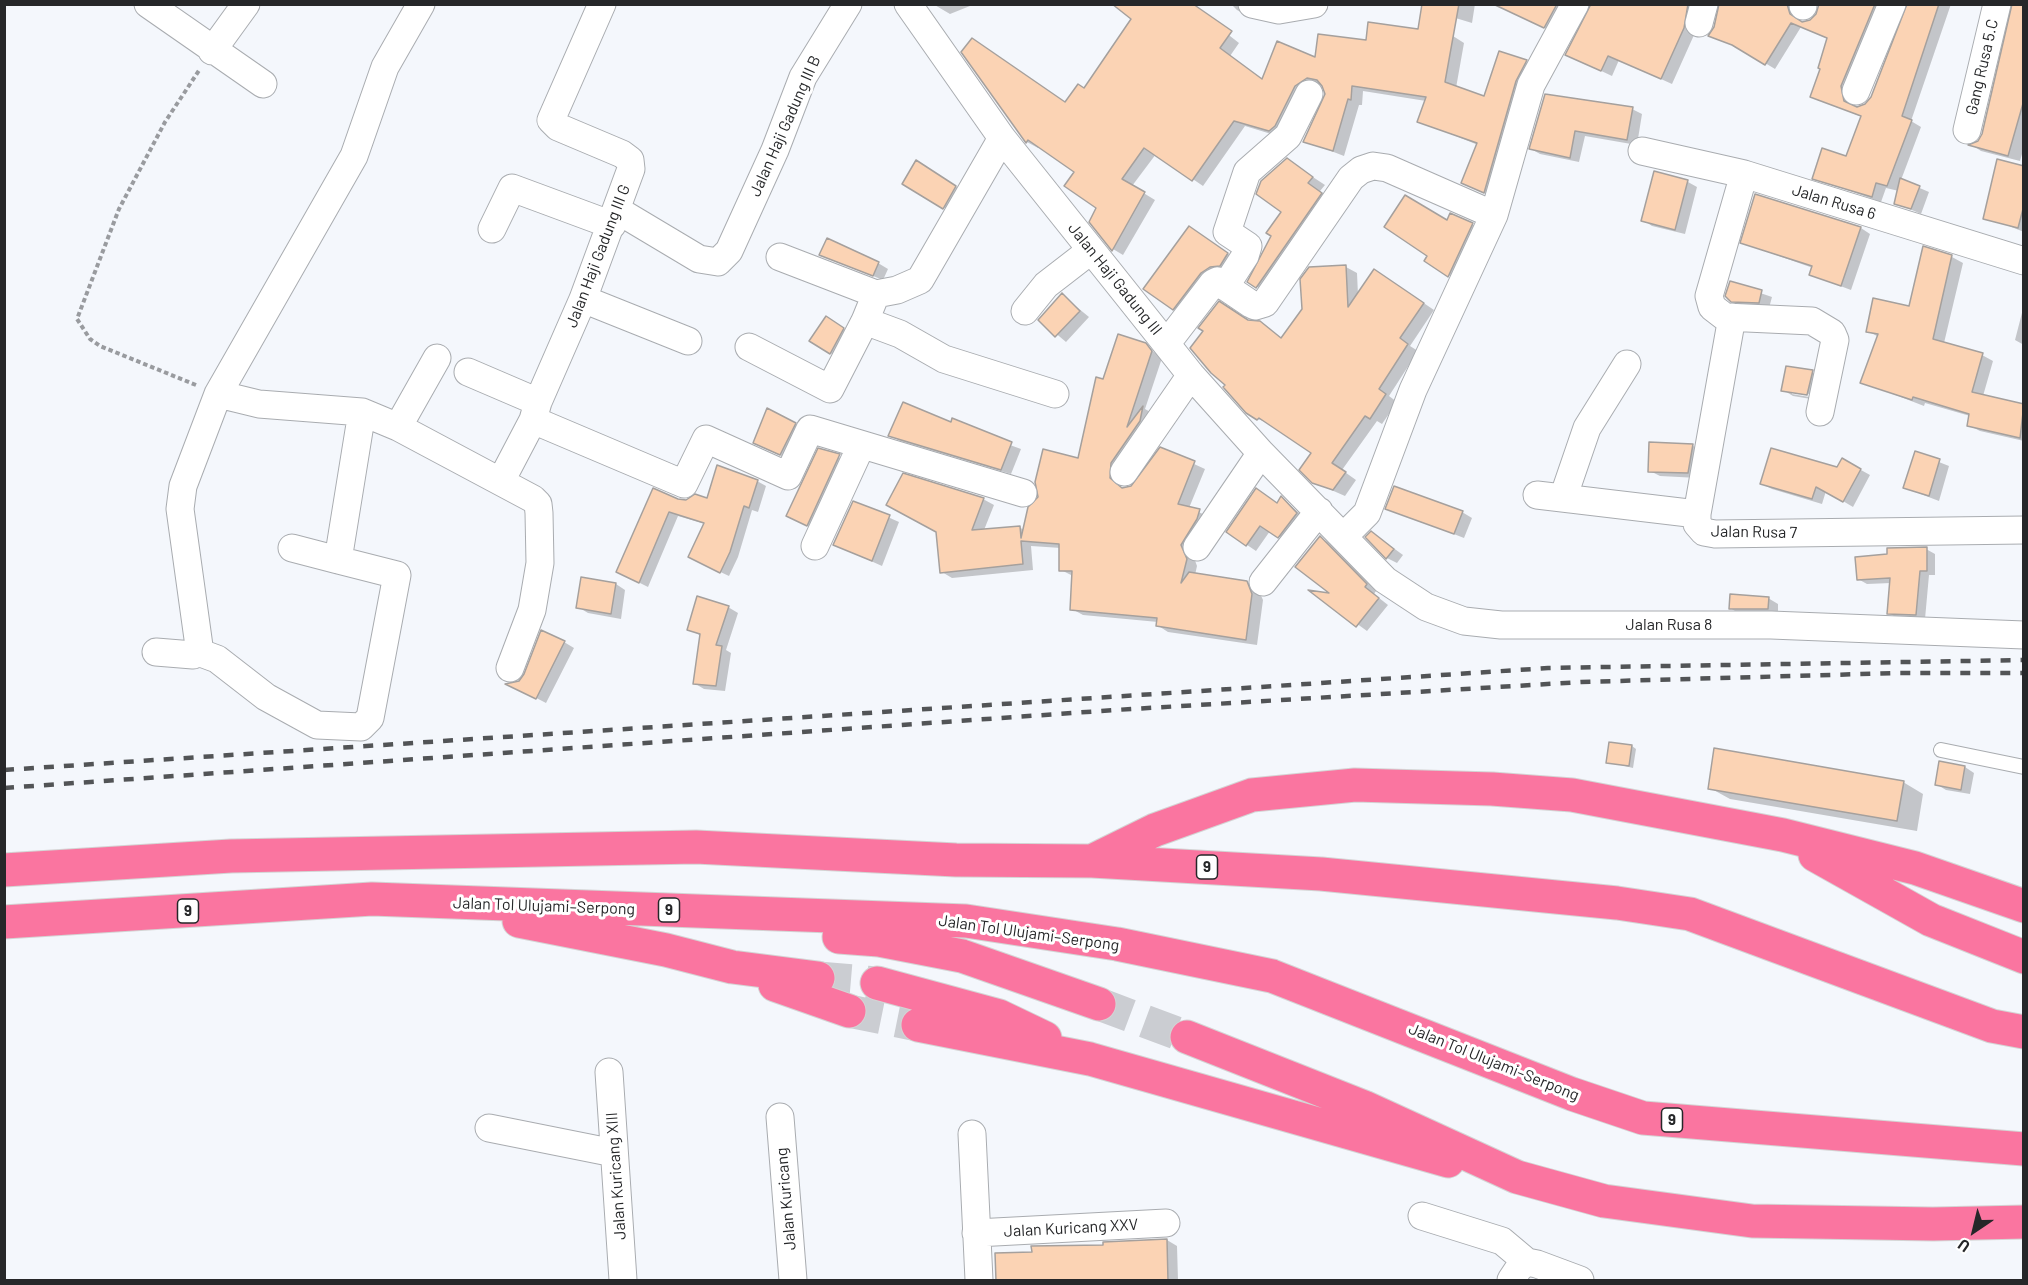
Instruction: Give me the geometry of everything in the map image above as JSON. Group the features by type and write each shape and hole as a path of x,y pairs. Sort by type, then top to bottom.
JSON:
{"highway":[{"path":"1092,861 1155,830 1252,795 1355,785 1492,789 1572,795 1783,835 1915,868 2024,906"},
{"path":"1783,835 1931,920 2024,957"},
{"name":"9","path":"4,870 231,856 696,847 956,860 1092,861 1321,874 1617,903 1690,914 1992,1026 2024,1032"},
{"path":"372,899 544,925 732,967 818,978"},
{"name":"Jalan Tol Ulujami–Serpong","path":"4,922 372,899 966,921 1117,944 1272,976 1572,1094 1643,1118 2024,1149"},
{"path":"544,925 723,928 879,940 962,956 1099,1004"},
{"path":"732,967 799,995 849,1011"},
{"path":"877,983 999,1016 1090,1059"},
{"path":"918,1025 1090,1059 1405,1150 1604,1201 1752,1221 1933,1224 2024,1222"},
{"path":"1187,1037 1364,1107 1517,1177"}],"street":[{"path":"148,4 212,51 263,84"},
{"path":"212,51 246,4"},
{"path":"156,652 193,656 198,652 180,509 183,486 218,394 354,156 385,67 422,4"},
{"name":"Jalan Haji Gadung III G","path":"501,481 535,411 583,298 631,170 630,160 558,127 551,120 602,4"},
{"name":"Jalan Haji Gadung III B","path":"614,217 699,259 718,262 729,251 775,150 803,76 848,4"},
{"name":"Jalan Haji Gadung III","path":"908,4 1002,138 1191,375 1261,453 1344,536"},
{"path":"1252,4 1279,10 1314,4"},
{"path":"1344,536 1367,513 1413,390 1494,215 1531,85 1575,4"},
{"path":"1856,91 1892,4"},
{"name":"Gang Rusa 5.C","path":"1967,130 1997,4"},
{"path":"1225,287 1245,256 1248,246 1227,232 1247,172 1288,136 1309,94"},
{"path":"780,257 876,294 897,290 920,280 1002,138"},
{"name":"Jalan Rusa 6","path":"1642,152 1744,174 2024,261"},
{"path":"1167,343 1209,286 1217,281 1255,306 1265,303 1351,178 1361,170 1373,166 1387,168 1494,215"},
{"path":"1744,174 1709,296 1712,307 1732,317 1812,321 1832,333 1835,340 1820,412"},
{"path":"492,229 512,188 614,217"},
{"path":"1025,311 1046,285 1090,251"},
{"path":"468,372 535,411 684,484 705,439 788,476 865,321 876,294"},
{"path":"583,298 688,341"},
{"name":"Jalan Rusa 7","path":"1732,317 1697,514 1697,524 1704,532 1715,534 2023,526"},
{"path":"865,321 900,334 944,359 1055,394"},
{"path":"749,347 832,385"},
{"path":"398,427 437,358"},
{"path":"1627,364 1587,428 1550,496 1697,514"},
{"path":"1124,472 1191,375"},
{"path":"218,394 260,404 362,412 398,427 533,499 538,504 539,513 540,563 532,609 510,668"},
{"path":"338,560 362,412"},
{"path":"810,429 1023,493"},
{"path":"815,546 861,446"},
{"path":"1197,547 1261,453"},
{"path":"1263,582 1319,511"},
{"name":"Jalan Rusa 8","path":"1344,536 1385,580 1426,607 1464,621 1501,625 1771,624 2024,635"},
{"path":"198,652 217,659 266,697 317,725 361,727 370,718 397,575 292,548"},
{"name":"Jalan Kuricang XIII","path":"609,1072 623,1281"},
{"name":"Jalan Kuricang","path":"780,1117 793,1281"},
{"path":"489,1128 614,1153"},
{"path":"972,1134 979,1281"},
{"path":"1422,1216 1502,1241 1519,1272 1537,1264 1580,1281"},
{"name":"Jalan Kuricang XXV","path":"976,1233 1166,1223"}],"lane":[{"path":"1941,750 2024,767"}],"path":[{"path":"212,51 165,122 119,209 77,319 90,339 114,352 218,394"}],"building":[{"path":"1112,4 1193,4 1232,31 1220,48 1262,79 1277,41 1315,57 1318,34 1366,40 1368,22 1418,29 1422,4 1459,4 1445,82 1484,96 1499,51 1527,60 1516,81 1484,193 1461,183 1477,143 1417,122 1426,97 1352,86 1351,100 1348,99 1333,151 1303,142 1325,94 1317,80 1307,78 1295,86 1275,126 1269,131 1234,121 1192,181 1144,148 1122,179 1145,192 1112,251 1089,222 1096,208 1064,186 1074,172 1028,140 1026,143 961,52 972,38 1065,102 1078,84 1084,88 1131,19"},
{"path":"1493,4 1557,4 1544,28"},
{"path":"1591,4 1688,4 1684,28 1661,79 1608,56 1601,71 1565,55"},
{"path":"1719,4 1787,4 1790,14 1802,22 1810,20 1816,14 1819,4 1875,4 1841,86 1844,101 1857,107 1865,104 1871,97 1907,4 1939,4 1902,116 1912,120 1887,186 1876,183 1872,197 1812,179 1822,148 1846,156 1861,116 1810,97 1820,69 1818,68 1827,38 1791,23 1765,65 1732,45 1708,36 1714,27"},
{"path":"2012,4 2024,4 2024,100 2008,156 1968,145 1978,141 1982,134"},
{"path":"1545,94 1633,107 1627,140 1575,131 1570,158 1529,149"},
{"path":"1287,158 1313,177 1308,183 1322,193 1256,288 1247,282 1271,236 1266,233 1281,212 1256,194 1261,181"},
{"path":"1997,159 2024,166 2024,205 2018,228 1983,219"},
{"path":"916,160 956,186 943,209 902,184"},
{"path":"1654,171 1688,180 1675,230 1641,221"},
{"path":"1900,178 1920,186 1911,209 1894,204"},
{"path":"1755,194 1861,227 1841,286 1809,275 1812,266 1740,243"},
{"path":"1405,195 1447,220 1450,213 1473,223 1448,277 1424,261 1427,256 1384,227"},
{"path":"1189,226 1228,253 1220,266 1210,267 1201,273 1173,310 1143,289"},
{"path":"827,238 879,262 873,276 819,255"},
{"path":"1923,246 1952,255 1933,339 1983,353 1972,392 2024,404 2020,438 1967,426 1969,414 1913,397 1912,400 1860,383 1878,334 1866,332 1873,298 1909,306"},
{"path":"1346,265 1348,307 1374,269 1424,303 1400,338 1408,344 1379,389 1386,394 1370,419 1365,416 1332,463 1346,472 1333,490 1312,483 1299,470 1311,453 1259,418 1257,420 1246,413 1223,387 1225,385 1211,373 1190,348 1203,331 1198,328 1219,301 1248,320 1260,321 1281,338 1302,309 1300,279 1309,267"},
{"path":"1730,281 1762,290 1759,303 1731,302 1725,296"},
{"path":"1062,293 1080,311 1055,337 1038,320"},
{"path":"826,316 844,328 830,354 809,341"},
{"path":"1118,334 1146,343 1152,351 1127,427 1143,406 1140,421 1111,463 1110,478 1122,488 1131,486 1160,447 1195,461 1178,504 1200,509 1197,519 1181,545 1187,559 1181,583 1189,572 1247,581 1252,594 1246,640 1156,626 1157,618 1070,610 1072,571 1059,571 1059,544 1021,541 1023,564 940,573 936,532 886,505 903,473 984,498 972,530 1020,526 1021,538 1028,507 1038,497 1035,482 1043,449 1078,458 1096,377 1103,379"},
{"path":"1786,366 1813,370 1807,395 1781,391"},
{"path":"903,402 951,422 952,418 1012,442 1001,470 888,436"},
{"path":"767,408 796,423 780,455 753,443"},
{"path":"1649,442 1693,444 1688,473 1648,472"},
{"path":"818,448 840,454 807,526 786,516"},
{"path":"1771,448 1837,467 1842,458 1861,469 1843,502 1816,487 1812,499 1760,484"},
{"path":"1915,451 1940,459 1929,496 1903,488"},
{"path":"717,465 758,480 749,508 744,506 730,552 720,573 688,557 704,523 669,512 639,583 616,572 653,488 678,499 686,500 695,494 707,498"},
{"path":"1394,486 1463,511 1454,534 1385,509"},
{"path":"1256,488 1277,503 1281,496 1297,513 1278,538 1260,526 1246,546 1226,532"},
{"path":"853,501 890,515 872,561 833,545"},
{"path":"1371,531 1394,549 1386,559 1365,537"},
{"path":"1320,536 1367,584 1365,587 1379,598 1356,627 1308,590 1329,593 1295,567"},
{"path":"1927,547 1927,571 1920,571 1916,615 1887,614 1890,578 1857,580 1855,557 1887,554 1887,548"},
{"path":"581,577 616,583 611,614 576,608"},
{"path":"1730,594 1769,597 1768,609 1729,609"},
{"path":"697,596 729,606 716,645 722,646 716,686 693,684 700,634 687,630"},
{"path":"541,630 565,641 536,699 505,684 519,681 524,674"},
{"path":"1609,742 1632,745 1629,766 1606,763"},
{"path":"1714,748 1904,781 1897,821 1708,789"},
{"path":"1939,761 1965,766 1961,790 1935,785"},
{"path":"1167,1239 1168,1281 996,1281 995,1253 1032,1252 1031,1246 1103,1245 1103,1242"}],"tunnel":[{"path":"818,978 877,983"},
{"path":"1099,1004 1187,1037"},
{"path":"849,1011 918,1025"}],"railway":[{"path":"4,770 1548,668 2024,660"},
{"path":"4,788 1115,710 1581,682 1898,673 2024,673"}]}
